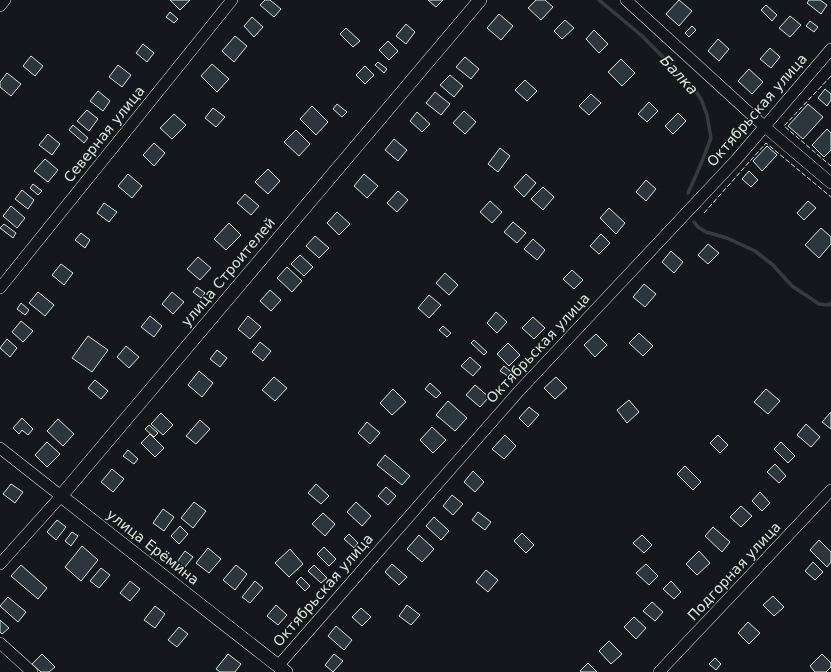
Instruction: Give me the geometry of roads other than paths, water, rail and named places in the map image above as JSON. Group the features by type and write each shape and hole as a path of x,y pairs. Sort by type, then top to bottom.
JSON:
{"street":[{"path":"0,6 6,0"},
{"name":"Северная улица","path":"0,288 232,0"},
{"name":"улица Строителей","path":"0,564 61,496 480,0"},
{"path":"626,0 765,127 831,183"},
{"name":"Октябрьская улица","path":"279,670 519,391 731,166 831,49"},
{"name":"улица Ерёмина","path":"0,448 279,670"},
{"name":"Подгорная улица","path":"659,672 831,490"},
{"path":"0,643 32,672"}],"waterway":[{"name":"Балка","path":"599,0 642,36 693,87 701,99 707,115 711,138 688,193"},
{"path":"694,222 698,227 706,232 727,238 755,251 773,265 792,286 819,304 829,305 831,303"}]}
